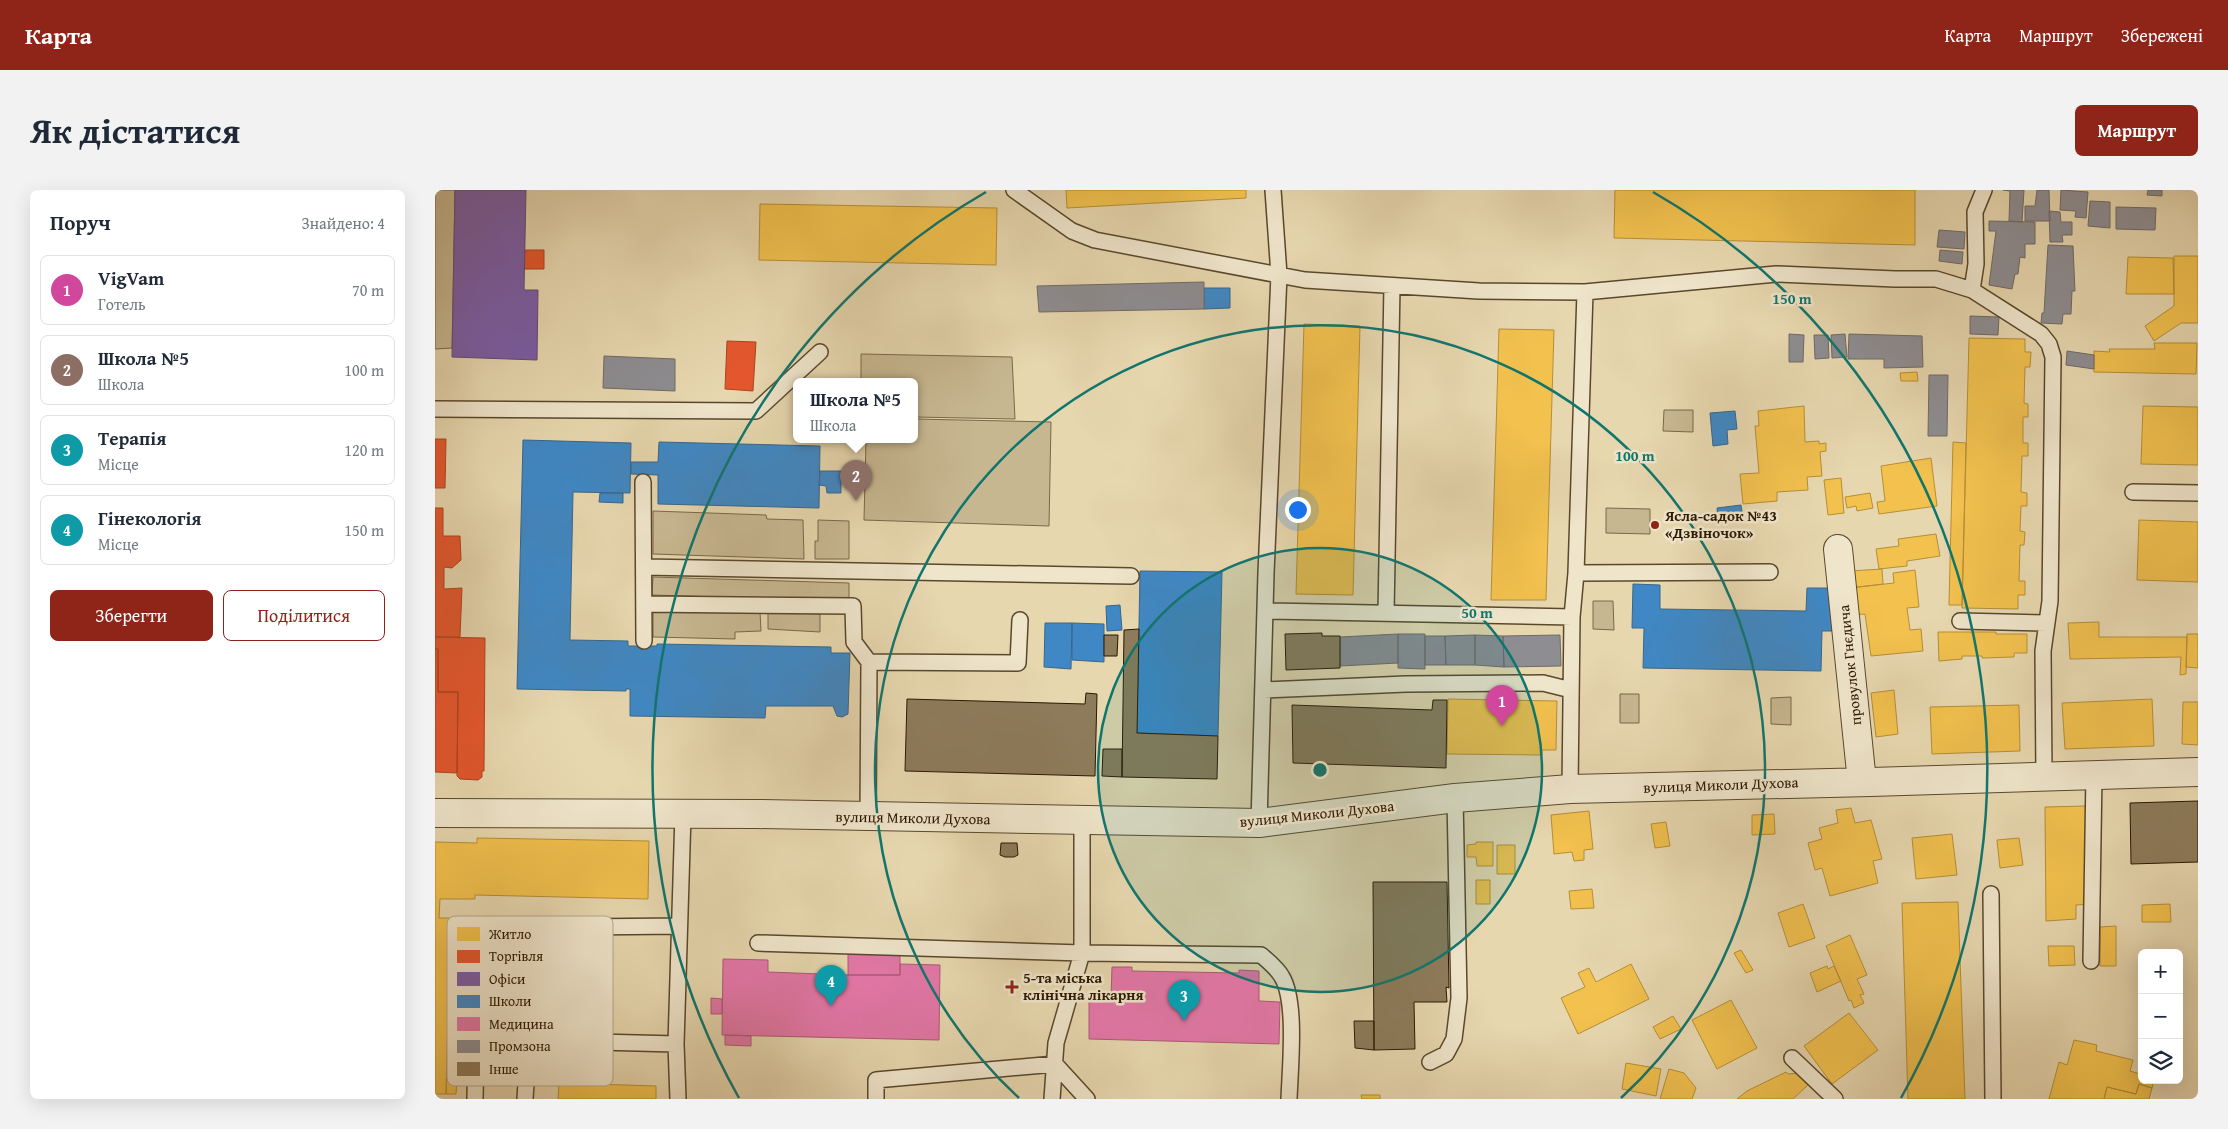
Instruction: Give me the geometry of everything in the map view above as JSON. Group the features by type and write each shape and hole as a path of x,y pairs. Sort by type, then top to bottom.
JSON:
{"street":[{"name":"провулок Гнєдича","path":"1838,549 1862,782"},
{"name":"вулиця Миколи Духова","path":"435,813 683,814 1259,823 1455,798 1570,789 2198,772"}],"lane":[{"path":"1014,190 1084,236 1305,280 1479,291 1585,292 1777,274 1936,279 1972,290 2041,334 2049,344 2053,357 2050,601 2043,651 2044,776"},
{"path":"1259,823 1265,611 1279,275 1273,190"},
{"path":"1972,290 1976,264 1975,212 1984,190"},
{"path":"1387,613 1392,286"},
{"path":"1570,789 1572,617 1576,574 1585,292"},
{"path":"435,409 756,411 819,352"},
{"path":"643,482 644,641"},
{"path":"2133,492 2198,493"},
{"path":"644,567 1131,576"},
{"path":"1576,574 1770,572"},
{"path":"644,604 853,606 854,642 869,662 868,817"},
{"path":"1265,611 1572,617"},
{"path":"869,662 1018,663 1020,620"},
{"path":"1960,621 2047,623"},
{"path":"1263,690 1406,684 1543,683 1571,690"},
{"path":"2091,961 2094,775"},
{"path":"1430,1062 1446,1054 1454,1039 1459,998 1455,798"},
{"path":"678,1099 676,1044 683,814"},
{"path":"1052,1099 1056,1043 1061,1020 1082,953 1082,820"},
{"path":"1991,894 1993,1099"},
{"path":"613,927 679,926"},
{"path":"757,943 1082,953 1261,956 1277,970 1283,979 1288,996 1290,1014 1289,1099"},
{"path":"613,1042 676,1044"},
{"path":"1792,1058 1835,1099"},
{"path":"876,1099 876,1080 1055,1064"},
{"path":"1055,1064 1087,1099"},
{"path":"475,1086 475,1099"},
{"path":"525,1099 526,1086"}],"shaded area":[{"path":"435,190 455,190 452,348 435,349"},
{"path":"861,354 1012,357 1015,419 918,417 918,378 861,378"},
{"path":"1664,410 1693,410 1693,432 1663,431"},
{"path":"918,419 1051,422 1049,526 864,520 866,443 918,443"},
{"path":"1606,508 1650,509 1650,534 1606,533"},
{"path":"653,511 766,515 767,519 803,520 804,559 653,554"},
{"path":"818,520 849,521 849,559 815,559 815,541 818,541"},
{"path":"653,577 849,583 849,601 652,595"},
{"path":"1593,601 1613,601 1614,630 1593,629"},
{"path":"653,609 760,612 761,631 735,632 735,639 653,637"},
{"path":"768,612 820,614 820,632 768,629"},
{"path":"1620,694 1639,694 1639,723 1620,723"},
{"path":"1791,697 1791,725 1771,724 1771,698"}],"building: Житло":[{"path":"1066,190 1246,190 1246,198 1067,208"},
{"path":"1615,190 1915,190 1915,245 1614,238"},
{"path":"760,204 997,208 996,265 759,260"},
{"path":"2174,256 2198,256 2198,323 2181,323 2154,341 2145,326 2174,306"},
{"path":"2128,257 2173,258 2174,294 2126,294"},
{"path":"1304,324 1360,326 1353,595 1296,594"},
{"path":"1499,329 1554,330 1546,600 1491,600"},
{"path":"1969,338 2025,339 2025,352 2031,352 2030,367 2025,367 2024,403 2028,404 2028,417 2023,417 2023,443 2028,443 2028,456 2022,456 2021,492 2027,493 2027,506 2021,506 2020,531 2025,532 2024,545 2020,545 2019,581 2025,581 2025,595 2018,595 2018,609 1962,608"},
{"path":"2154,343 2197,343 2196,374 2094,372 2094,351 2110,352 2109,349 2155,349"},
{"path":"1917,372 1918,381 1901,381 1900,373"},
{"path":"1804,406 1805,442 1819,441 1819,444 1826,443 1826,451 1820,452 1822,476 1807,477 1808,490 1777,492 1777,501 1743,504 1740,474 1759,473 1755,426 1759,426 1758,411"},
{"path":"2143,406 2198,407 2198,465 2141,464"},
{"path":"1953,442 1966,443 1962,605 1949,605"},
{"path":"1931,458 1937,506 1879,514 1877,502 1885,501 1881,466"},
{"path":"1841,478 1844,513 1828,515 1824,480"},
{"path":"1870,493 1873,508 1857,511 1856,506 1847,508 1845,497"},
{"path":"2139,520 2198,522 2198,582 2137,580"},
{"path":"1936,534 1940,556 1907,561 1907,566 1879,569 1876,549 1899,546 1898,539"},
{"path":"1882,569 1883,584 1851,588 1850,571"},
{"path":"1915,570 1919,607 1907,608 1910,630 1921,629 1923,651 1871,656 1865,614 1852,615 1849,588 1894,583 1893,573"},
{"path":"2099,622 2099,637 2187,637 2186,674 2180,675 2181,657 2070,659 2068,623"},
{"path":"1938,632 2027,634 2027,653 2014,653 2014,657 1982,658 1982,656 1962,656 1962,659 1939,661"},
{"path":"2187,634 2198,634 2198,668 2186,667"},
{"path":"1894,690 1898,734 1876,737 1871,693"},
{"path":"1448,699 1557,701 1556,750 1542,750 1542,755 1447,754"},
{"path":"2152,699 2154,746 2065,749 2062,703"},
{"path":"2183,702 2198,702 2198,745 2182,744"},
{"path":"2019,705 2020,751 1932,754 1930,707"},
{"path":"2086,806 2089,904 2076,905 2076,919 2046,921 2045,807"},
{"path":"1851,808 1855,823 1871,820 1882,859 1873,861 1878,883 1830,896 1822,868 1815,870 1808,843 1822,839 1819,828 1838,823 1836,810"},
{"path":"1589,811 1593,849 1584,850 1584,860 1574,861 1572,852 1554,854 1551,815"},
{"path":"1774,814 1775,834 1752,835 1752,815"},
{"path":"1666,822 1670,846 1655,848 1651,824"},
{"path":"1952,834 1957,875 1916,879 1912,838"},
{"path":"477,838 649,841 648,899 475,895 475,899 440,899 439,918 447,918 446,1094 435,1094 435,842 477,843"},
{"path":"2019,838 2023,865 2000,868 1997,840"},
{"path":"1476,842 1493,842 1493,866 1477,866 1476,857 1467,857 1467,845 1476,844"},
{"path":"1497,845 1515,845 1515,874 1497,874"},
{"path":"1476,880 1490,880 1490,904 1476,904"},
{"path":"1592,889 1594,908 1571,909 1569,891"},
{"path":"1958,902 1965,1099 1908,1099 1902,903"},
{"path":"1803,904 1815,938 1789,947 1778,913"},
{"path":"2170,904 2171,922 2142,922 2142,905"},
{"path":"2116,926 2116,966 2100,966 2100,927"},
{"path":"1850,935 1867,975 1857,979 1864,994 1860,995 1864,1003 1854,1008 1851,1000 1849,1001 1826,946"},
{"path":"2048,946 2074,946 2075,965 2049,966"},
{"path":"1741,950 1753,970 1746,973 1734,953"},
{"path":"1631,964 1649,999 1578,1034 1561,998 1585,987 1578,973 1589,968 1596,982"},
{"path":"1827,966 1828,969 1834,966 1841,981 1817,992 1810,973"},
{"path":"1731,1000 1757,1048 1717,1069 1692,1020"},
{"path":"1849,1013 1878,1050 1832,1084 1804,1046"},
{"path":"1673,1016 1681,1029 1660,1039 1653,1027"},
{"path":"2074,1040 2097,1045 2096,1051 2133,1060 2130,1071 2138,1073 2139,1084 2136,1094 2107,1087 2104,1099 2049,1099 2059,1062 2067,1065"},
{"path":"1626,1063 1661,1069 1656,1096 1622,1089"},
{"path":"447,1065 447,1086 457,1086 456,1094 446,1094"},
{"path":"1669,1069 1684,1073 1696,1088 1692,1099 1660,1099"},
{"path":"1786,1072 1788,1074 1799,1073 1810,1083 1793,1099 1737,1099 1747,1091"},
{"path":"2139,1084 2153,1084 2152,1088"},
{"path":"2139,1084 2152,1088 2149,1099 2104,1099 2107,1087 2136,1094"},
{"path":"559,1086 656,1086 656,1099 558,1099"},
{"path":"1361,1095 1380,1095 1380,1099 1362,1099"}],"building: Торгівля":[{"path":"525,250 544,250 544,269 524,269"},
{"path":"727,341 756,342 753,391 725,389"},
{"path":"435,439 446,439 445,488 435,488"},
{"path":"435,508 443,508 443,536 460,536 461,560 452,568 444,567 444,589 462,588 460,637 435,637"},
{"path":"435,637 485,638 484,771 482,771 482,777 478,780 460,779 457,776 458,692 438,692 438,649 435,649"},
{"path":"435,649 438,649 438,692 458,692 457,773 435,772"}],"building: Офіси":[{"path":"455,190 526,190 524,290 538,290 537,360 452,357"}],"building: Школи":[{"path":"1204,288 1230,288 1230,308 1204,309"},
{"path":"1735,411 1737,429 1727,430 1728,444 1713,446 1710,413"},
{"path":"523,440 631,443 630,493 573,492 570,640 628,641 628,646 657,646 657,644 831,647 831,653 850,653 848,714 842,717 837,716 833,706 766,706 765,718 630,716 630,689 626,689 626,691 517,689"},
{"path":"659,442 820,446 819,508 658,504 658,475 631,474 631,462 658,462"},
{"path":"820,471 841,471 841,493 827,493 826,486 819,485"},
{"path":"600,493 623,493 623,503 599,502"},
{"path":"1741,505 1743,518 1718,522 1717,508"},
{"path":"1140,571 1222,572 1218,736 1137,733"},
{"path":"1633,584 1660,585 1660,609 1806,611 1807,588 1836,588 1835,631 1822,631 1821,671 1643,668 1644,628 1632,628"},
{"path":"1120,605 1122,630 1107,631 1106,606"},
{"path":"1045,623 1072,623 1071,669 1044,667"},
{"path":"1072,623 1104,624 1104,662 1072,660"}],"building: Медицина":[{"path":"848,953 900,953 900,975 848,975"},
{"path":"723,959 768,960 768,972 848,975 900,975 900,964 940,965 939,1040 722,1035"},
{"path":"1112,967 1132,967 1132,971 1239,973 1239,970 1259,971 1259,1001 1280,1002 1279,1044 1089,1039 1089,998 1111,998"},
{"path":"711,998 722,999 722,1014 711,1014"},
{"path":"725,1035 751,1036 751,1046 725,1045"}],"building: Промзона":[{"path":"2003,190 2024,190 2022,222 2009,221 2010,191"},
{"path":"2037,190 2049,190 2050,221 2025,221 2025,206 2035,206"},
{"path":"2061,190 2088,192 2086,218 2075,217 2076,211 2060,210"},
{"path":"2148,190 2162,190 2162,196 2147,195"},
{"path":"2090,201 2110,202 2110,228 2088,226"},
{"path":"2116,207 2156,208 2155,230 2116,229"},
{"path":"2049,211 2060,212 2061,222 2072,222 2072,235 2062,235 2063,242 2050,242"},
{"path":"1989,221 2035,222 2035,244 2025,244 2025,258 2020,257 2018,274 2015,274 2012,289 1989,285 1996,231 1989,231"},
{"path":"1939,230 1965,232 1964,249 1937,247"},
{"path":"2048,245 2073,246 2075,291 2072,291 2071,314 2063,314 2062,324 2041,323 2042,313 2044,313"},
{"path":"1940,250 1963,252 1962,264 1939,261"},
{"path":"1204,282 1204,309 1039,312 1037,286"},
{"path":"1970,316 1999,317 1998,335 1970,334"},
{"path":"1789,334 1804,335 1803,362 1789,362"},
{"path":"1845,334 1847,357 1832,358 1831,335"},
{"path":"1849,334 1922,336 1923,367 1884,368 1884,359 1848,359"},
{"path":"1814,335 1828,335 1829,358 1815,359"},
{"path":"2067,351 2094,355 2094,369 2066,365"},
{"path":"604,356 675,359 675,391 603,388"},
{"path":"1929,375 1948,375 1947,436 1928,436"},
{"path":"1398,634 1398,663 1340,666 1340,637"},
{"path":"1398,634 1425,634 1425,669 1398,668"},
{"path":"1475,635 1475,665 1446,665 1445,636"},
{"path":"1475,635 1503,636 1504,667 1475,665"},
{"path":"1560,635 1561,666 1504,667 1503,636"},
{"path":"1425,636 1445,636 1446,665 1425,665"}],"building: Інше":[{"path":"1139,629 1137,733 1218,736 1217,779 1122,777 1124,630"},
{"path":"1322,633 1322,636 1340,636 1340,668 1286,670 1285,634"},
{"path":"1104,635 1118,635 1117,656 1104,656"},
{"path":"1086,693 1097,694 1095,776 905,771 907,699 1085,704"},
{"path":"1433,700 1447,700 1446,768 1293,763 1292,705 1432,710"},
{"path":"1103,749 1122,749 1122,777 1102,776"},
{"path":"2198,801 2198,862 2131,864 2130,803"},
{"path":"1001,843 1017,843 1018,855 1005,857 1000,855"},
{"path":"1373,882 1447,882 1449,988 1446,987 1447,1002 1414,1002 1415,1049 1374,1050"},
{"path":"1354,1021 1374,1021 1374,1050 1355,1048"}],"place":[{"name":"Школа №5","path":"856,501"},
{"name":"Ясла-садок №43 «Дзвіночок»","path":"1655,525"},
{"name":"VigVam","path":"1502,726"},
{"name":"5-та міська клінічна лікарня","path":"1012,987"},
{"name":"Гінекологія","path":"831,1006"},
{"name":"Терапія","path":"1184,1021"}]}
